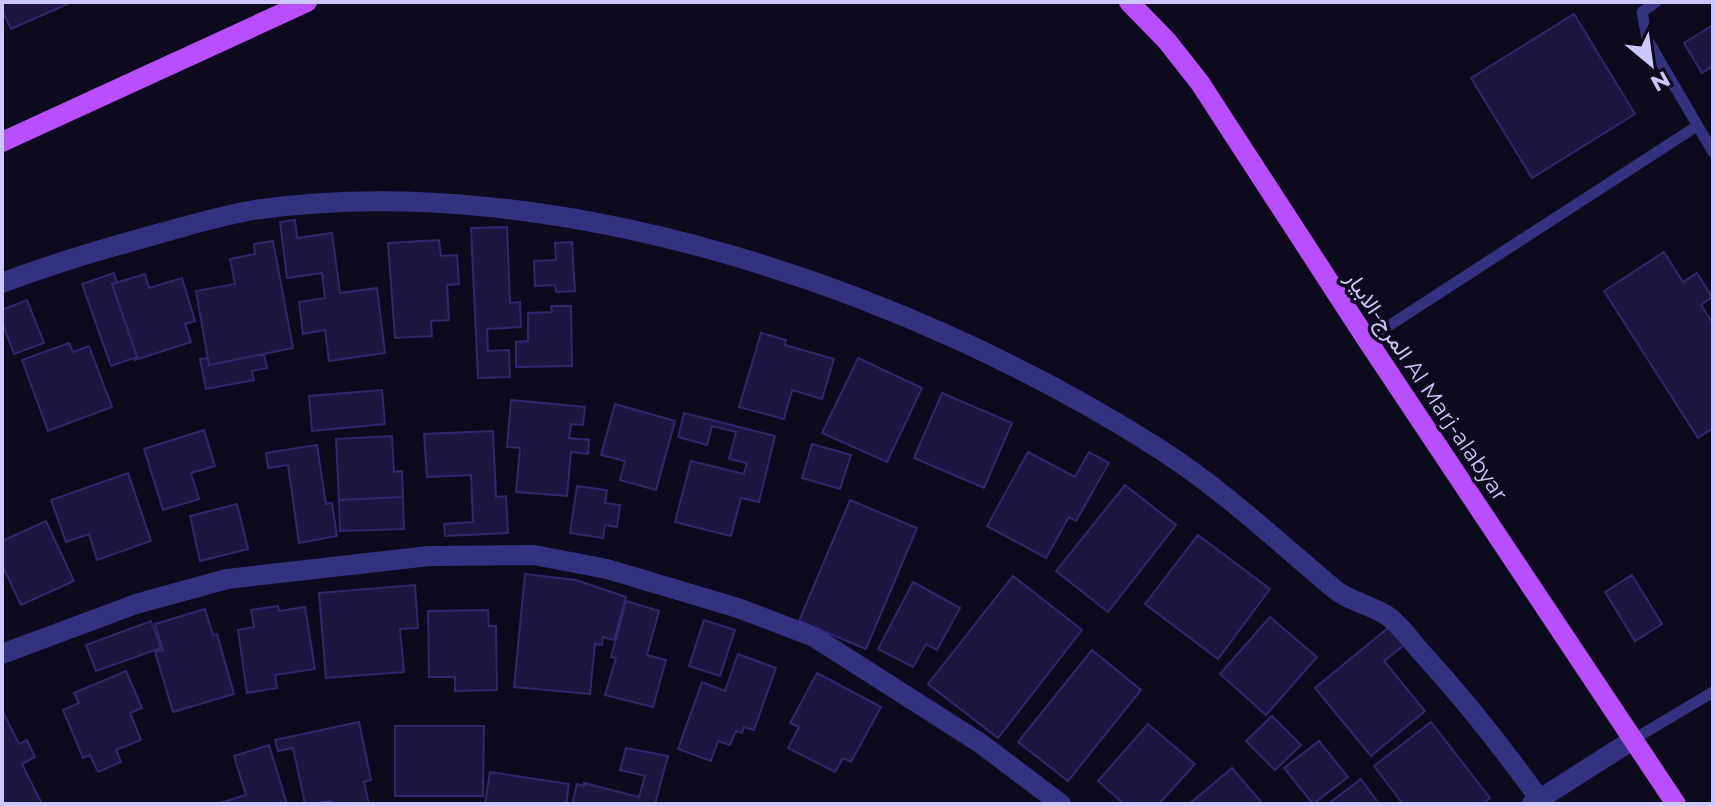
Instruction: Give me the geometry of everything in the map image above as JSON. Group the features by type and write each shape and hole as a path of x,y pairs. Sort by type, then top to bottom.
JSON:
{"main road":[{"path":"2,142 307,2"},
{"name":"المرج-الابيار Al Marj-alabyar","path":"1129,2 1167,41 1200,83 1676,804"}],"street":[{"path":"2,283 135,240 252,210 320,204 462,203 544,213 615,227 758,263 912,321 983,352 1071,397 1163,451 1229,499 1337,592 1389,616 1451,685 1538,803 1634,739"},
{"path":"2,654 136,604 227,579 429,556 534,555 607,569 738,608 814,637 980,743 1061,804"}],"lane":[{"path":"1656,2 1642,12 1647,39 1713,152"},
{"path":"1367,340 1697,126"},
{"path":"1634,739 1713,692"}],"building":[{"path":"2,2 72,2 11,29 2,10"},
{"path":"1574,14 1635,114 1532,178 1471,78"},
{"path":"1713,25 1713,66 1702,73 1684,43"},
{"path":"295,220 297,238 332,233 340,293 377,288 385,353 329,361 325,330 303,334 299,302 325,298 322,273 287,278 280,222"},
{"path":"507,227 510,303 520,302 521,327 487,329 488,351 509,350 510,377 478,378 471,228"},
{"path":"439,240 441,256 457,255 459,284 447,285 449,320 431,321 432,336 395,338 388,243"},
{"path":"273,241 293,348 209,365 196,291 235,284 230,259 255,254 254,244"},
{"path":"572,242 575,291 556,292 555,285 535,286 534,261 556,260 555,243"},
{"path":"1664,252 1683,282 1697,273 1712,297 1701,305 1713,324 1713,428 1698,438 1604,291"},
{"path":"114,273 117,283 112,284 137,357 111,366 82,284"},
{"path":"145,274 149,288 182,278 195,321 185,324 191,342 135,360 137,357 112,284"},
{"path":"27,300 44,343 14,354 2,322 2,310"},
{"path":"551,306 571,306 572,366 516,367 516,342 528,341 528,313 552,312"},
{"path":"761,333 786,340 785,345 834,359 822,399 792,390 784,419 739,407"},
{"path":"69,343 73,352 89,346 112,407 48,431 22,360"},
{"path":"264,354 267,368 252,371 254,380 206,389 200,359 208,358 209,365"},
{"path":"858,358 922,388 887,462 822,433"},
{"path":"382,390 385,424 312,431 309,396"},
{"path":"942,393 1012,423 984,488 914,458"},
{"path":"511,400 585,407 583,425 571,424 569,438 589,440 588,454 571,452 567,496 516,492 520,448 507,447"},
{"path":"615,404 675,421 656,490 620,480 625,461 601,455"},
{"path":"684,413 775,436 759,502 741,498 731,536 675,522 691,461 744,474 747,463 729,459 736,432 712,426 707,445 678,437"},
{"path":"204,430 215,466 191,473 199,499 163,510 144,449"},
{"path":"493,431 496,497 506,496 508,533 445,536 444,524 473,522 471,475 427,477 424,434"},
{"path":"392,436 394,472 402,471 403,497 339,500 336,439"},
{"path":"812,444 851,455 840,489 802,478"},
{"path":"317,445 326,504 332,503 337,536 299,543 288,465 268,468 266,453"},
{"path":"1028,452 1075,477 1089,452 1109,463 1076,521 1069,517 1046,558 987,526"},
{"path":"128,473 151,541 97,560 89,534 66,542 51,500"},
{"path":"1125,485 1176,525 1108,612 1056,571"},
{"path":"577,486 607,490 605,503 620,505 617,527 605,525 603,538 570,533"},
{"path":"403,497 404,529 340,531 339,500"},
{"path":"850,500 917,528 866,649 799,621"},
{"path":"237,504 248,549 200,561 190,516"},
{"path":"46,521 74,581 21,605 2,565 2,541"},
{"path":"1198,535 1270,589 1218,659 1145,604"},
{"path":"525,574 576,580 626,597 614,640 603,637 602,645 595,644 590,694 514,687"},
{"path":"1632,575 1662,624 1635,641 1605,592"},
{"path":"1013,576 1082,630 998,738 928,684"},
{"path":"913,582 960,608 937,650 926,644 913,667 878,649"},
{"path":"415,585 418,628 400,629 404,672 326,678 319,593"},
{"path":"626,601 659,611 647,655 666,660 653,707 605,695 616,658 611,657"},
{"path":"278,606 279,611 305,607 315,669 275,675 277,688 247,693 238,630 254,627 251,610"},
{"path":"205,609 213,635 217,634 234,694 173,712 155,652 163,650 155,624"},
{"path":"488,610 489,626 496,626 497,690 455,691 455,677 429,677 428,611"},
{"path":"1270,617 1317,657 1266,715 1220,674"},
{"path":"704,620 735,630 720,676 689,666"},
{"path":"151,621 161,648 96,671 86,645"},
{"path":"1394,623 1409,641 1384,661 1425,711 1371,756 1315,688"},
{"path":"1092,650 1141,690 1068,781 1018,742"},
{"path":"738,654 776,668 754,730 744,727 742,733 736,731 730,745 718,741 711,761 678,749 702,682 725,691"},
{"path":"126,671 142,708 130,713 141,740 116,750 121,762 98,772 90,755 83,758 63,710 79,703 74,693"},
{"path":"817,673 881,707 851,762 843,758 835,772 788,748 799,727 790,723"},
{"path":"2,710 19,744 27,740 35,757 22,764 42,804 2,804"},
{"path":"1272,716 1301,745 1275,770 1246,741"},
{"path":"359,722 371,780 364,782 369,804 332,804 331,801 305,804 293,748 278,751 275,740"},
{"path":"1431,722 1490,798 1482,804 1403,804 1374,766"},
{"path":"1148,724 1195,764 1159,804 1124,804 1098,781"},
{"path":"395,726 484,726 483,796 395,796"},
{"path":"1319,741 1348,777 1313,804 1284,768"},
{"path":"269,745 287,804 217,804 246,795 234,756"},
{"path":"626,748 668,756 655,804 572,804 577,784 584,786 584,783 639,797 645,776 620,770"},
{"path":"1232,768 1263,804 1189,804"},
{"path":"490,772 569,784 566,804 485,804"},
{"path":"1361,779 1379,804 1328,804"}]}
